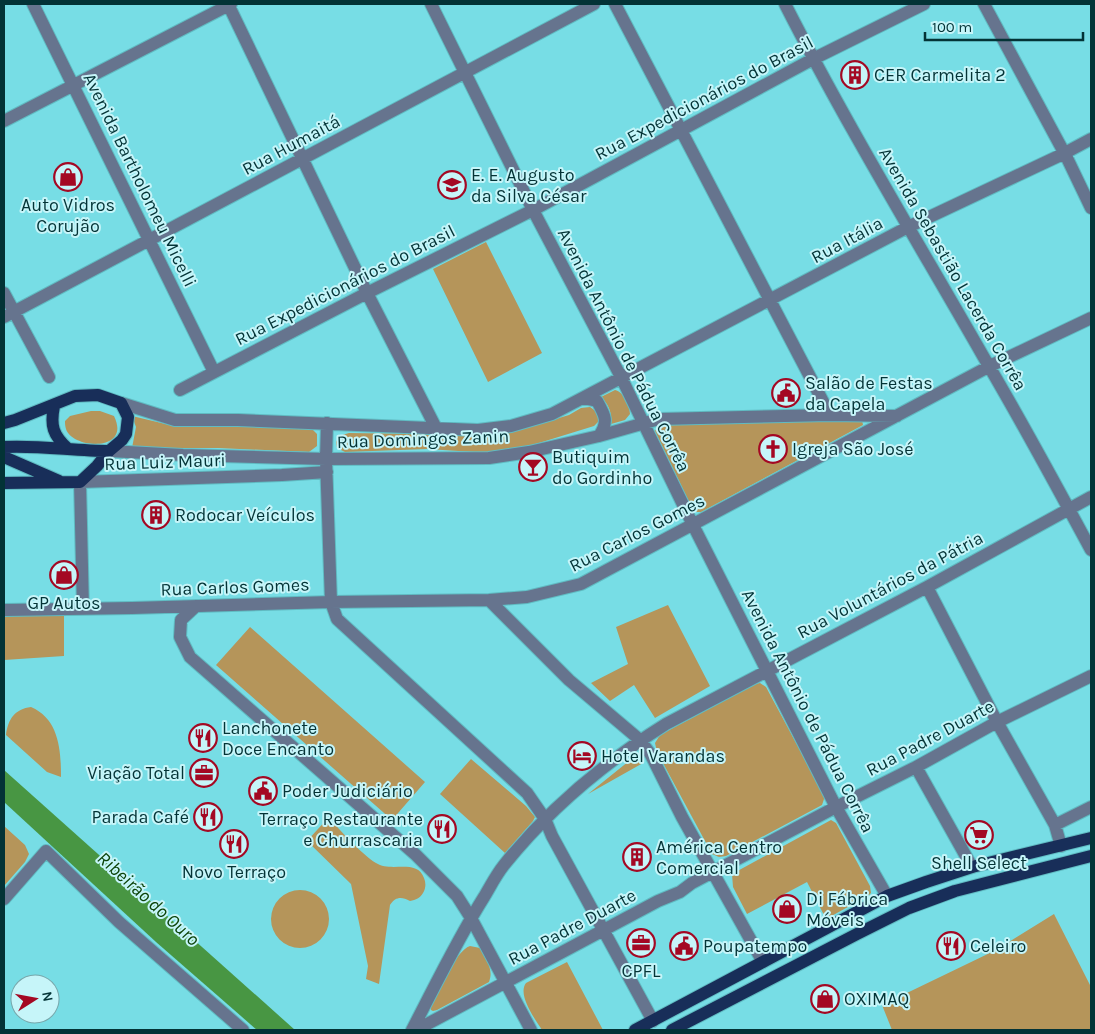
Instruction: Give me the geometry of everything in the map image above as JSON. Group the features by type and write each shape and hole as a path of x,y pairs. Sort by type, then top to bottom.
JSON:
{"main road":[{"name":"Rua Domingos Zanin","path":"4,423 54,406 60,400 75,396 98,395 121,402"},
{"path":"80,482 126,434 128,417 121,402"},
{"path":"54,406 52,419 55,433 57,438 68,449"},
{"name":"Rua Domingos Zanin","path":"4,447 109,450"},
{"path":"4,457 64,483"},
{"name":"Rua Luiz Mauri","path":"4,483 80,482"},
{"path":"635,1030 887,896 972,867 1091,838"},
{"path":"672,1030 909,908 955,891 1091,856"}],"street":[{"name":"Avenida Bartholomeu Micelli","path":"33,4 214,372"},
{"path":"4,121 229,4 367,293 436,428"},
{"name":"Avenida Antônio de Pádua Corrêa","path":"431,4 533,210 621,377 693,525 836,807 887,896"},
{"name":"Rua Humaitá","path":"8,314 594,4"},
{"path":"615,4 830,415"},
{"name":"Avenida Sebastião Lacerda Corrêa","path":"785,4 908,228 990,366 1091,550"},
{"name":"Rua Expedicionários do Brasil","path":"180,390 533,210 814,59 924,4"},
{"path":"984,4 1091,208"},
{"name":"Rua Itália","path":"621,377 908,228 1064,154 1091,139"},
{"path":"4,293 8,314 49,377"},
{"name":"Rua Carlos Gomes","path":"4,610 489,600 526,597 581,584 990,366 1091,318"},
{"name":"Rua Domingos Zanin","path":"121,402 175,420 327,423 478,430 511,426 552,414 621,377"},
{"path":"583,398 596,401 604,414 605,428 599,436"},
{"name":"Rua Domingos Zanin","path":"109,450 327,465 489,458 529,452 599,436 659,419 830,415 899,416"},
{"path":"327,423 331,602 337,620 527,793 545,819 552,836 653,1021"},
{"name":"Rua Luiz Mauri","path":"80,482 282,475 327,465"},
{"path":"80,482 83,608"},
{"name":"Rua Voluntários da Pátria","path":"412,1030 471,918 503,866 545,819 595,774 640,740 666,724 926,587 1091,497"},
{"path":"926,587 997,722 1055,825 1061,846"},
{"path":"489,600 569,680 640,740 651,755 682,817 763,962"},
{"path":"196,606 181,620 180,637 190,657 435,873 457,896 471,918 531,1030"},
{"name":"Rua Padre Duarte","path":"416,1030 658,901 680,892 836,807 916,767 997,722 1091,676"},
{"path":"916,767 972,867"},
{"path":"1055,825 1091,807"},
{"path":"4,900 46,852 119,922 243,1030"}],"shaded area":[{"path":"486,242 542,353 488,382 433,269"},
{"path":"615,390 621,393 626,400 630,414 625,420 611,424 609,409 601,397"},
{"path":"590,407 597,412 599,421 594,426 526,447 490,453 427,449 345,452 337,448 336,442 339,436 349,433 487,435 513,432 569,415 581,408"},
{"path":"100,411 114,416 117,428 115,436 108,442 99,444 79,441 71,436 66,429 65,421 70,416"},
{"path":"132,416 174,426 309,426 317,434 317,446 309,452 218,448 132,448 136,427"},
{"path":"862,420 863,425 701,512 695,512 691,506 655,431 662,425"},
{"path":"668,605 710,686 655,718 634,685 610,701 591,683 628,664 616,627"},
{"path":"64,614 64,656 4,660 4,616"},
{"path":"250,627 425,782 392,820 216,665"},
{"path":"760,683 766,687 824,795 824,799 822,805 726,856 719,857 712,854 657,752 655,743 660,735"},
{"path":"31,707 48,719 53,727 59,746 61,777 47,772 6,735 8,724 13,716 25,708"},
{"path":"634,757 643,763 588,794"},
{"path":"471,759 526,806 535,817 505,853 440,794"},
{"path":"4,770 295,1030 257,1030 156,942 4,802"},
{"path":"328,818 376,863 382,866 416,869 421,872 425,880 425,889 422,895 410,901 402,898 397,899 390,905 379,984 366,979 368,966 351,884 307,841"},
{"path":"831,820 836,823 870,886 871,893 826,919 807,882 747,914 733,887 732,874"},
{"path":"4,826 25,845 29,854 25,862 4,886"},
{"path":"300,890 316,895 324,903 329,919 324,935 316,943 300,948 284,943 276,935 271,919 276,903 284,895"},
{"path":"1054,914 1091,987 1091,1030 892,1030 882,1005 996,950"},
{"path":"470,946 480,948 487,960 491,973 489,982 437,1010 431,1010 431,1006 453,963 464,949"},
{"path":"567,962 603,1030 542,1030 531,1013 524,994 526,983"}],"place":[{"name":"CER Carmelita 2","path":"855,75"},
{"name":"Auto Vidros Corujão","path":"68,177"},
{"name":"E. E. Augusto da Silva César","path":"452,185"},
{"name":"Salão de Festas da Capela","path":"786,393"},
{"name":"Igreja São José","path":"773,449"},
{"name":"Butiquim do Gordinho","path":"533,467"},
{"name":"Rodocar Veículos","path":"156,515"},
{"name":"GP Autos","path":"64,575"},
{"name":"Lanchonete Doce Encanto","path":"203,738"},
{"name":"Hotel Varandas","path":"582,756"},
{"name":"Viação Total","path":"204,773"},
{"name":"Poder Judiciário","path":"263,791"},
{"name":"Parada Café","path":"208,817"},
{"name":"Terraço Restaurante e Churrascaria","path":"442,829"},
{"name":"Shell Select","path":"979,835"},
{"name":"Novo Terraço","path":"234,844"},
{"name":"América Centro Comercial","path":"637,857"},
{"name":"Di Fábrica Móveis","path":"787,909"},
{"name":"CPFL","path":"641,943"},
{"name":"Poupatempo","path":"684,946"},
{"name":"Celeiro","path":"951,946"},
{"name":"OXIMAQ","path":"825,999"}],"water label":[{"name":"Ribeirão do Ouro","path":"149,898"}]}
